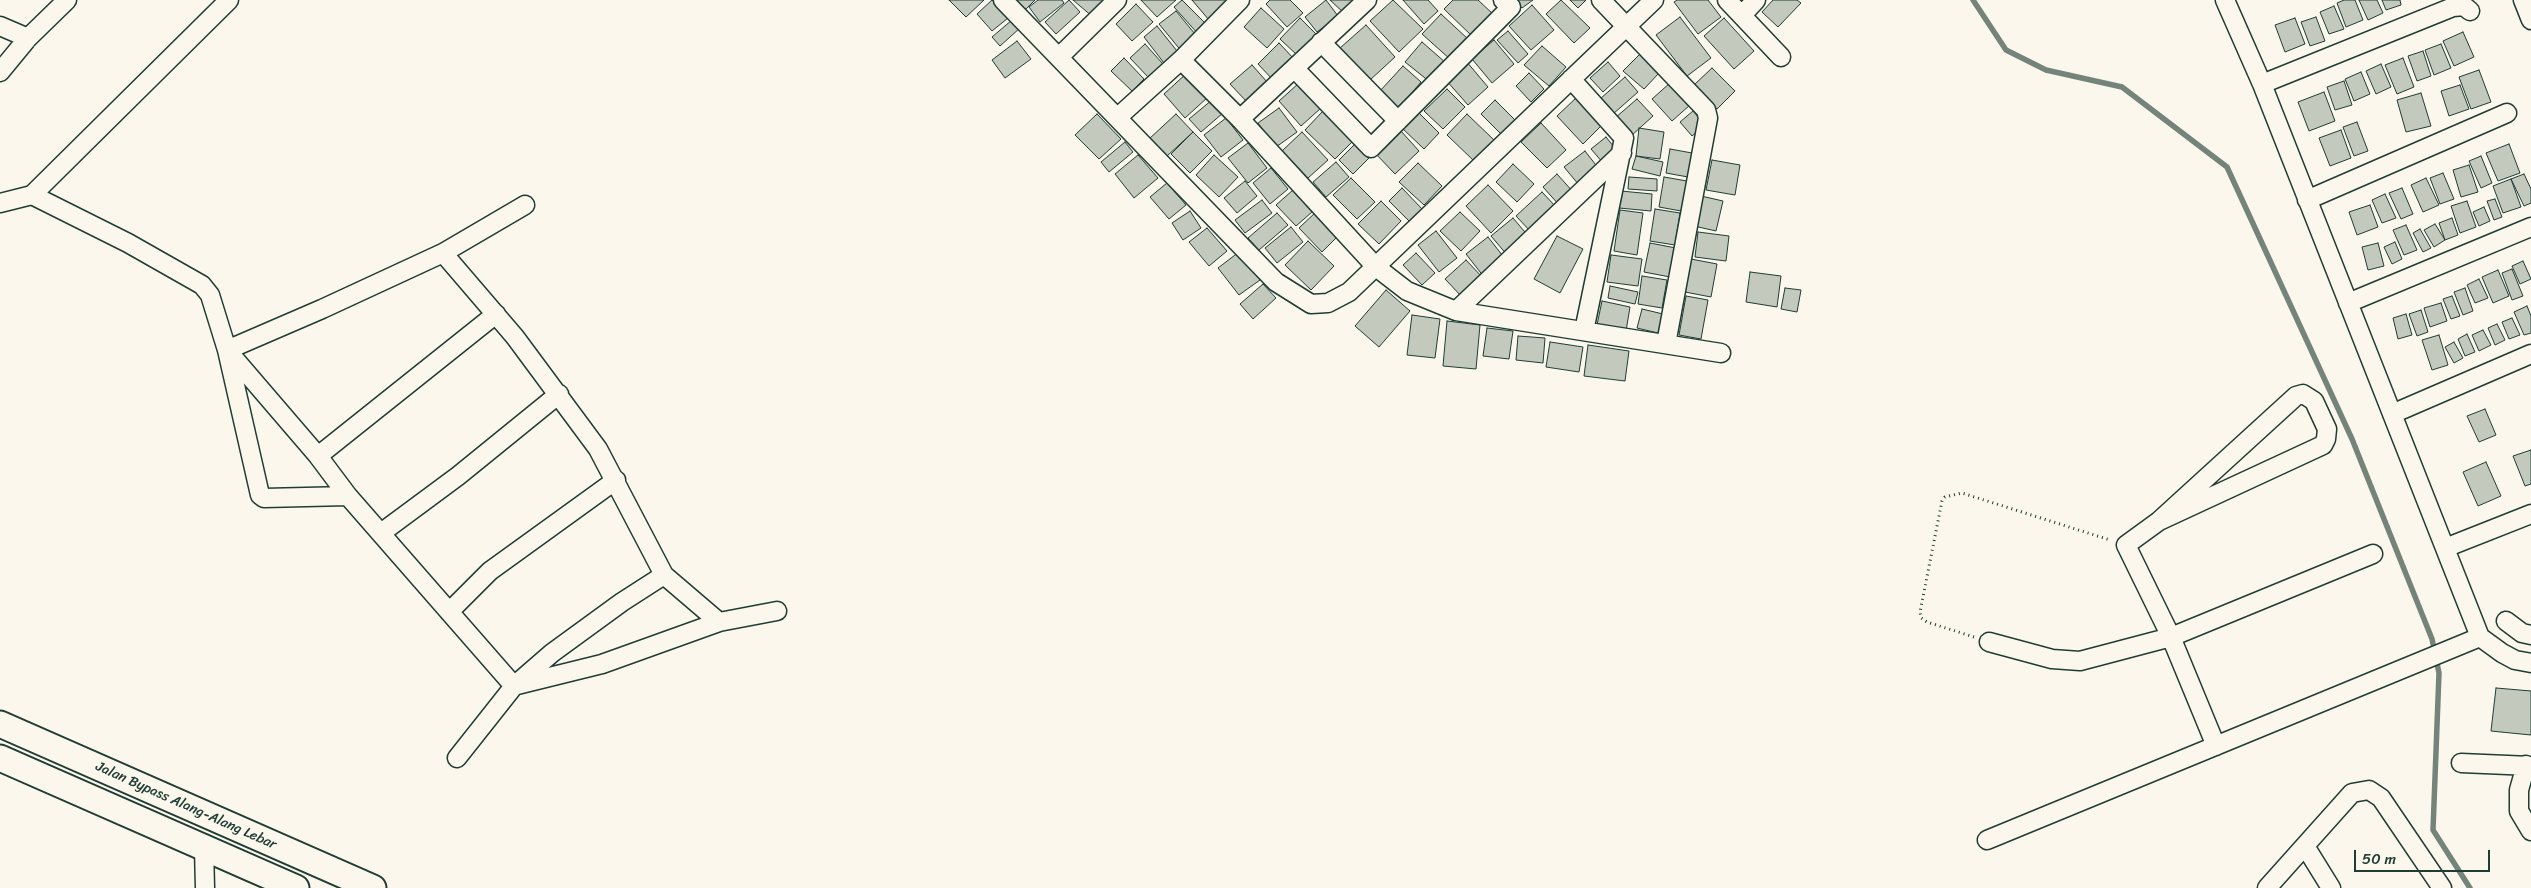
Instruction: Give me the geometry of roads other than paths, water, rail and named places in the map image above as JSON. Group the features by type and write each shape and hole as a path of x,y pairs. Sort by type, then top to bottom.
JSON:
{"highway":[{"name":"Jalan Bypass Alang-Alang Lebar","path":"0,724 373,888"},
{"path":"0,758 296,888"}],"street":[{"path":"0,72 28,38 67,0"},
{"path":"0,203 32,194 229,0"},
{"path":"1003,0 1276,282 1296,297 1311,304 1328,303 1349,292 1654,0"},
{"path":"1059,57 1116,0"},
{"path":"1118,117 1181,60 1240,0"},
{"path":"1240,119 1367,0"},
{"path":"1295,69 1371,148 1511,7 1503,0"},
{"path":"1600,0 1706,110 1708,118 1666,344"},
{"path":"1727,0 1781,57"},
{"path":"1742,15 1756,0"},
{"path":"2225,0 2262,84 2480,637 2515,660 2531,663"},
{"path":"2523,0 2531,20"},
{"path":"2262,84 2453,7 2464,6 2470,11"},
{"path":"0,26 28,38"},
{"path":"1321,42 1398,121"},
{"path":"1181,60 1240,119 1376,267 1407,291 1438,305 1456,310 1721,353"},
{"path":"1571,79 1624,138 1584,331"},
{"path":"2308,200 2507,113"},
{"path":"1456,310 1622,152"},
{"path":"32,194 128,243 202,285 210,295 227,350 262,497 348,496"},
{"path":"227,350 322,309 443,253 525,205"},
{"path":"2348,303 2531,227"},
{"path":"443,253 496,314 559,394 598,449 616,480 664,575 719,622"},
{"path":"318,456 496,314"},
{"path":"227,350 318,456 348,496 514,686"},
{"path":"2392,414 2531,354"},
{"path":"381,533 458,476 559,394"},
{"path":"2159,521 2323,445 2328,429 2314,401 2303,394 2296,396 2159,521 2126,546 2171,637 2216,746"},
{"path":"449,612 490,570 616,480"},
{"path":"2445,548 2531,514"},
{"path":"1989,642 2052,659 2080,662 2171,637 2373,554"},
{"path":"457,758 514,686 552,653 622,602 664,575"},
{"path":"514,686 602,664 719,622 777,611"},
{"path":"2506,622 2522,633 2531,635"},
{"path":"1987,840 2480,637"},
{"path":"2461,763 2528,766 2520,790 2519,811 2531,830"},
{"path":"2267,888 2352,793 2369,790 2381,798 2442,888"},
{"path":"2305,846 2331,888"},
{"path":"204,848 205,888"}],"waterway":[{"path":"1973,0 2006,50 2046,70 2122,87 2227,167 2352,439 2432,639 2439,673 2433,830 2470,888"}]}
